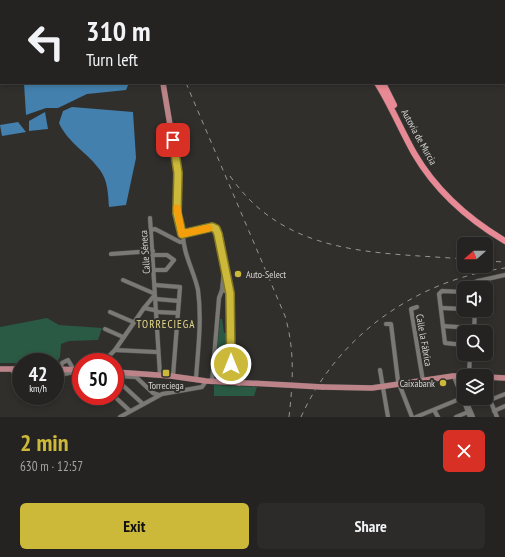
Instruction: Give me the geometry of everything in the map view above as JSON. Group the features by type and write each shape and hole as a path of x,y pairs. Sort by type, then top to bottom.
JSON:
{"highway":[{"name":"Autovía de Murcia","path":"379,84 422,159 445,188 476,218 505,236"},
{"name":"Autovía de Murcia","path":"383,84 416,157 442,191 474,221 505,241"}],"main road":[{"path":"163,84 178,168 177,213 183,234 212,227 216,229 225,264 230,293 230,380"},
{"path":"0,369 10,369"},
{"path":"124,374 173,376 209,381 230,380 239,383 355,389 399,385 440,378 457,377"},
{"path":"440,378 455,378"},
{"path":"423,381 455,378"},
{"path":"493,378 505,378"}],"street":[{"name":"Calle Séneca","path":"150,218 155,285 154,296 158,375"},
{"path":"151,230 155,229 180,242 184,242"},
{"path":"183,234 197,285 201,311 196,379"},
{"path":"111,254 153,253 167,255 174,260 166,270 154,270"},
{"path":"120,417 159,395 202,387 209,381 225,264"},
{"path":"478,281 505,276"},
{"path":"123,280 154,296 179,300"},
{"path":"155,285 180,287 173,376"},
{"path":"222,290 230,293"},
{"path":"457,291 442,290 440,292 445,343 457,344"},
{"path":"112,353 133,322 154,296"},
{"name":"Calle la Fábrica","path":"417,307 411,308 423,381"},
{"path":"144,308 178,314"},
{"path":"442,308 457,309"},
{"name":"Calle Séneca","path":"155,311 158,375"},
{"path":"110,312 133,322"},
{"path":"386,324 391,324 399,385 412,417"},
{"path":"443,326 457,328"},
{"path":"105,329 123,337"},
{"path":"115,350 156,352"},
{"path":"64,362 68,360 72,364"},
{"path":"380,370 388,417"},
{"path":"124,375 136,377 153,392 159,395"},
{"path":"455,378 457,382"},
{"path":"124,386 144,404"},
{"path":"497,417 490,400 505,394"},
{"path":"416,417 457,401"},
{"path":"124,405 130,411"},
{"path":"466,405 470,417"},
{"path":"467,405 473,417"},
{"path":"494,411 505,406"},
{"path":"434,410 438,417"},
{"path":"456,417 468,412"}],"green space":[{"path":"47,318 59,325 102,328 98,340 69,341 61,344 60,353 12,353 12,363 0,363 0,327"},
{"path":"220,319 222,319 224,333 228,333 227,360 216,360"},
{"path":"214,385 257,387 254,396 214,396"}],"water":[{"path":"24,84 129,84 126,90 87,94 58,108 46,108 26,115"},
{"path":"72,107 133,112 136,158 126,205 109,207 107,188 103,174 73,142 59,123 63,111"},
{"path":"45,112 48,129 29,131 29,121"},
{"path":"18,122 26,132 2,136 0,125"}],"railway":[{"path":"186,84 285,316 292,354 289,417"},
{"path":"230,176 253,203 278,222 305,236 335,245 366,251 457,258"},
{"path":"493,261 505,262"},
{"path":"301,417 317,388 336,361 359,337 384,316 412,299 441,285 472,274 505,268"}],"slow traffic":[{"path":"177,208 182,234 209,228"}],"place":[{"name":"Auto-Select","path":"238,274"},
{"name":"Torreciega","path":"166,373"},
{"name":"Caixabank","path":"443,383"}],"district":[{"name":"TORRECIEGA","path":"166,324"}],"route":[{"path":"173,140 178,173 177,213 182,234 212,227 216,229 218,234 230,293 231,364"}]}
